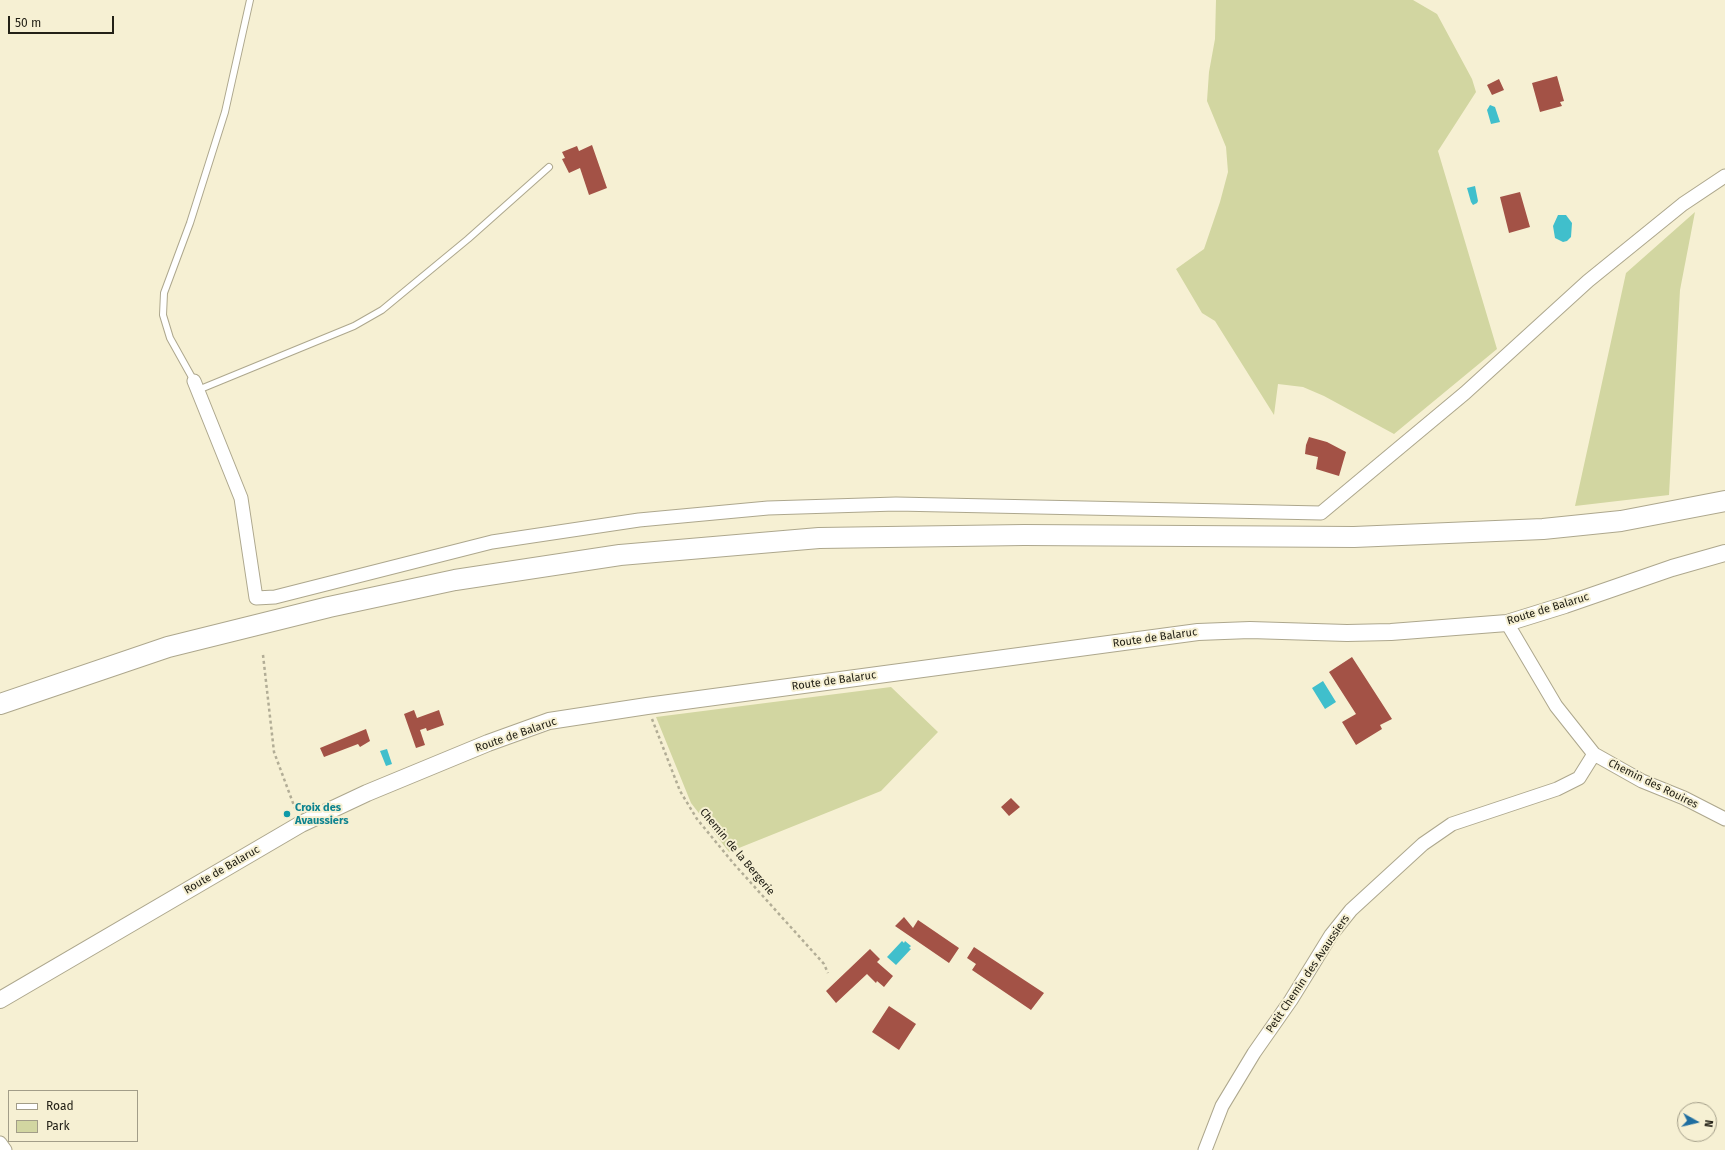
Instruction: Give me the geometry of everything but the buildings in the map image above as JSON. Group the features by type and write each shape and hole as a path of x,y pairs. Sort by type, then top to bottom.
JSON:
{"main road":[{"path":"0,704 168,647 321,608 454,580 620,555 819,538 1024,535 1354,537 1543,529 1621,521 1725,501"}],"street":[{"path":"196,385 241,498 256,598 275,597 492,542 640,520 768,508 896,504 1321,513 1465,392 1588,281 1682,204 1725,176"},
{"name":"Route de Balaruc","path":"0,1000 301,824 367,793 519,731 549,721 647,706 1198,632 1250,630 1347,633 1390,632 1507,622 1565,605 1672,568 1725,553"},
{"name":"Chemin des Rouires","path":"1507,622 1556,706 1594,754 1642,781 1684,798 1725,819"},
{"name":"Petit Chemin des Avaussiers","path":"1205,1150 1222,1106 1254,1053 1291,1000 1331,935 1351,910 1423,844 1452,824 1557,789 1574,781 1579,778 1594,754"},
{"path":"0,1143 5,1150"}],"lane":[{"path":"250,0 225,112 190,223 164,293 163,315 170,338 196,385 354,326 382,310 468,239 549,167"}],"path":[{"path":"263,654 274,752 301,824"},
{"name":"Chemin de la Bergerie","path":"647,706 680,791 697,819 734,864 824,964 828,973"}],"green space":[{"path":"1216,0 1413,0 1437,14 1472,79 1476,92 1438,151 1497,349 1394,434 1324,396 1303,387 1278,384 1274,415 1215,321 1202,313 1176,269 1204,249 1220,202 1228,172 1226,147 1207,101 1209,72 1215,39"},
{"path":"1695,212 1680,290 1669,495 1575,506 1626,273"},
{"path":"891,687 938,732 881,791 729,852 691,803 656,717"}],"water":[{"path":"1490,105 1495,107 1500,122 1491,124 1487,110"},
{"path":"1475,186 1478,201 1473,205 1467,188"},
{"path":"1558,215 1566,215 1572,223 1571,237 1567,241 1563,242 1555,238 1553,226"},
{"path":"1323,681 1336,702 1325,709 1312,688"},
{"path":"387,749 392,764 386,766 380,751"},
{"path":"902,941 904,943 905,941 911,946 909,948 911,949 896,965 887,957"}],"place":[{"name":"Croix des Avaussiers","path":"287,814"}]}
